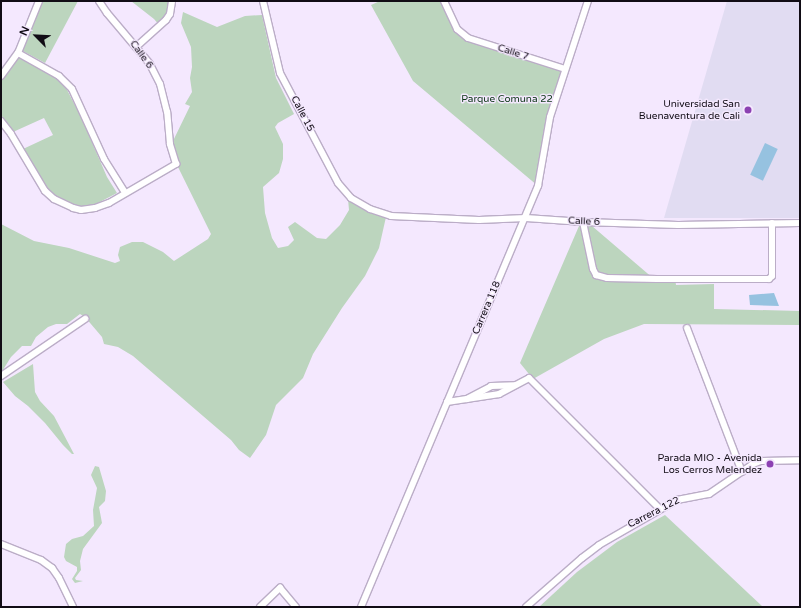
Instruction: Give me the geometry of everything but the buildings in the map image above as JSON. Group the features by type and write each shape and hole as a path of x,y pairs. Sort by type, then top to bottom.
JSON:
{"street":[{"path":"1,76 18,53 39,1"},
{"name":"Calle 6","path":"99,1 150,64 160,84 167,112 170,144 176,164 125,193"},
{"path":"136,47 166,20 170,14 172,1"},
{"name":"Calle 15","path":"263,1 280,72 338,184 351,198 370,209"},
{"name":"Calle 7","path":"444,1 457,29 472,40 565,70"},
{"name":"Carrera 118","path":"361,607 526,218 538,186 550,117 588,1"},
{"path":"1,120 45,191 58,202 81,210 95,208 109,203 125,193 104,159 72,89 59,76 18,53"},
{"name":"Calle 6","path":"370,209 391,216 412,218 479,220 526,218 583,222 678,225 800,223"},
{"path":"583,222 593,269 596,275 607,278 657,280 769,280 772,276 772,223"},
{"path":"1,376 85,319"},
{"path":"687,328 742,472"},
{"path":"447,402 463,401 499,394 529,378 660,509"},
{"path":"463,401 491,386 516,385"},
{"name":"Carrera 122","path":"526,607 599,545 660,509 677,500 709,494 761,461 800,460"},
{"path":"1,544 41,560 52,568 59,578 73,607"},
{"path":"260,607 280,588 296,607"}],"shaded area":[{"name":"Universidad San Buenaventura de Cali","path":"727,1 800,1 800,218 664,218"}],"green space":[{"path":"41,1 78,1 45,63 21,50"},
{"path":"131,1 172,1 173,6 160,26 154,19"},
{"name":"Parque Comuna 22","path":"380,1 444,1 463,34 565,69 550,117 538,186 413,81 371,5"},
{"path":"183,12 217,27 245,16 262,15 276,78 294,114 278,123 275,127 283,144 283,159 279,173 263,187 265,213 272,238 278,248 288,246 294,240 288,227 295,222 317,238 326,239 340,225 349,210 348,199 370,213 386,217 379,248 365,276 342,308 313,354 303,378 276,405 266,435 250,458 133,356 118,347 104,344 102,337 85,317 80,314 67,324 56,324 48,327 36,337 31,346 22,346 11,357 1,373 1,224 34,241 69,248 115,263 120,261 118,255 120,247 132,242 143,242 163,252 174,261 208,239 211,234 178,167 173,141 190,106 185,104 192,92 190,78 192,67 191,47 181,23"},
{"path":"19,57 43,69 63,82 81,117 107,177 117,193 96,204 79,207 57,200 38,177 23,149 53,135 44,118 13,132 1,115 1,79"},
{"path":"579,226 592,226 654,279 675,278 676,285 714,284 714,309 800,311 800,325 644,324 604,339 533,379 520,363"},
{"path":"33,364 35,392 40,401 54,416 74,454 72,454 63,445 45,423 28,406 15,396 3,382"},
{"path":"95,466 99,467 106,491 105,501 99,507 102,523 83,549 80,561 81,570 75,578 76,580 83,581 75,583 72,579 77,571 77,567 66,561 64,557 66,544 72,539 83,536 94,526 93,510 97,488 91,475"},
{"path":"665,515 763,607 539,607 577,572 617,542"}],"water":[{"path":"765,143 778,149 763,181 750,175"},
{"path":"774,293 779,306 750,305 749,295"}],"place":[{"name":"Universidad San Buenaventura de Cali","path":"748,110"},
{"name":"Parada MIO - Avenida Los Cerros Melendez","path":"770,464"}]}
